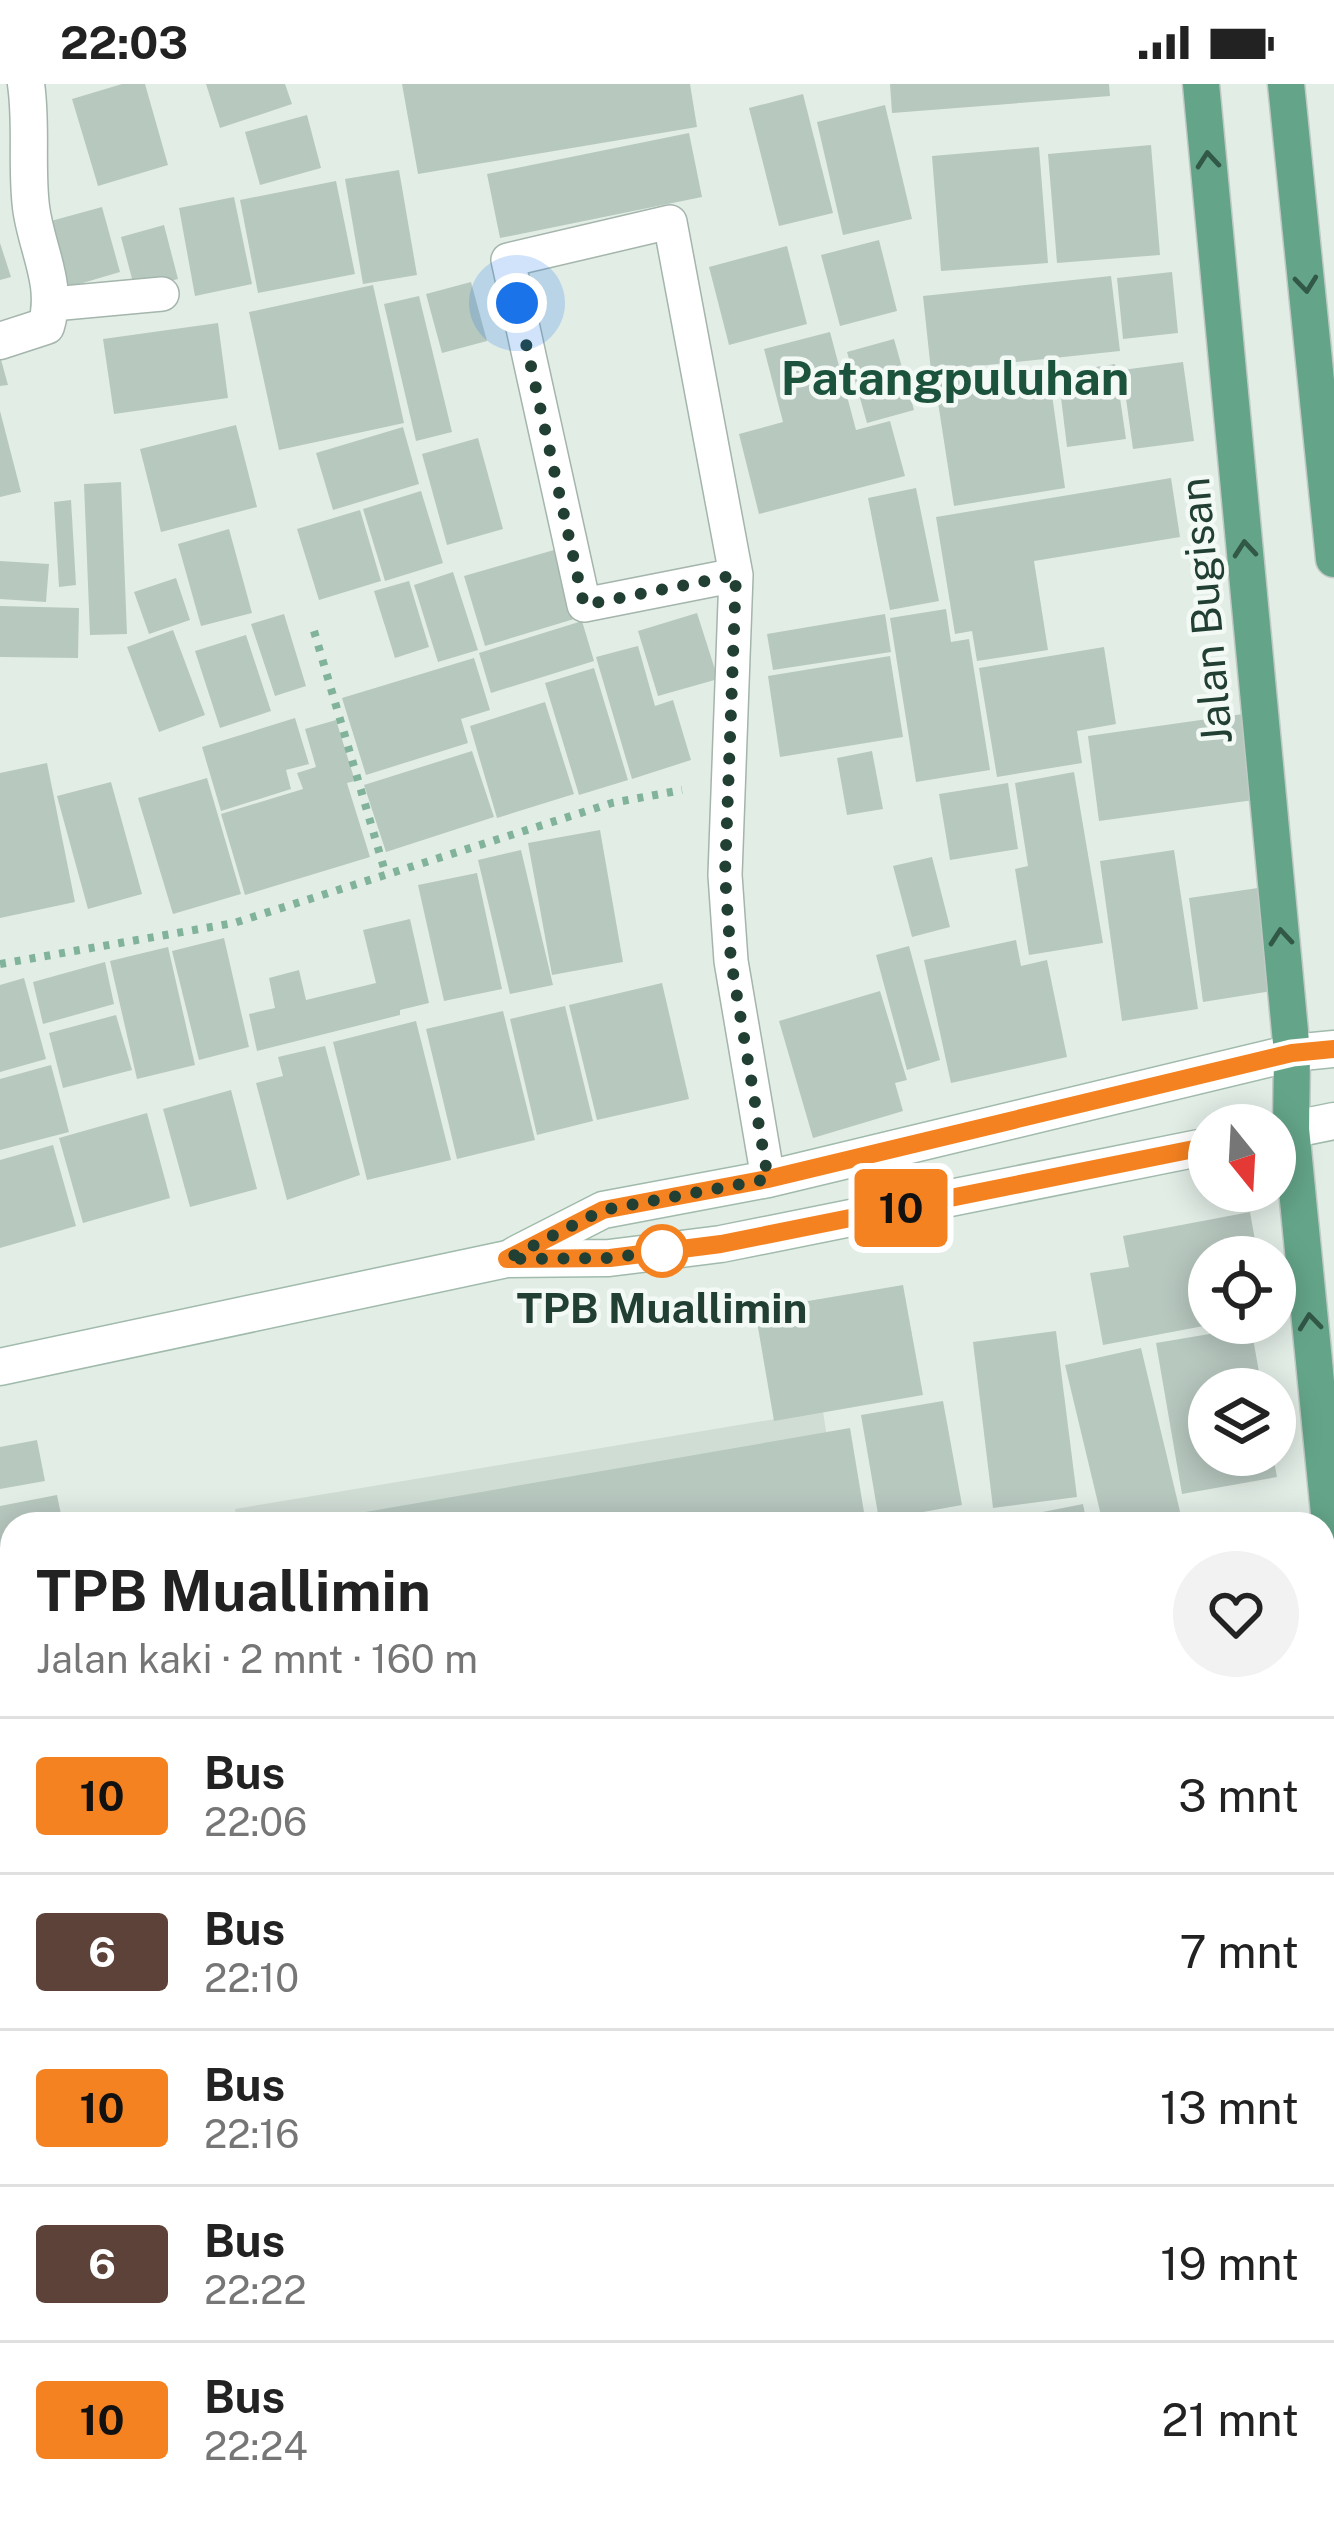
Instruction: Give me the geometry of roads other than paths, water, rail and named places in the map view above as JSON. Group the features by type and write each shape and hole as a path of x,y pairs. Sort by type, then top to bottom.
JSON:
{"main road":[{"name":"Jalan Bugisan","path":"1201,84 1292,1053 1286,1104"},
{"path":"1286,84 1334,559"},
{"name":"Jalan Bugisan","path":"1293,1212 1328,1512"}],"street":[{"path":"0,341 46,326 53,304 31,207 32,120 26,84"},
{"path":"507,1259 603,1210 768,1179 1292,1053 1334,1049"},
{"path":"1296,1128 1334,1121"},
{"path":"0,1367 507,1259 610,1258 721,1244 1188,1150"}],"lane":[{"path":"736,575 584,605 508,260 670,222 736,575 725,875 731,961 768,1179"},
{"path":"53,304 161,294"}],"place":[{"name":"TPB Muallimin","path":"662,1251"}],"district":[{"name":"Patangpuluhan","path":"955,377"}]}
